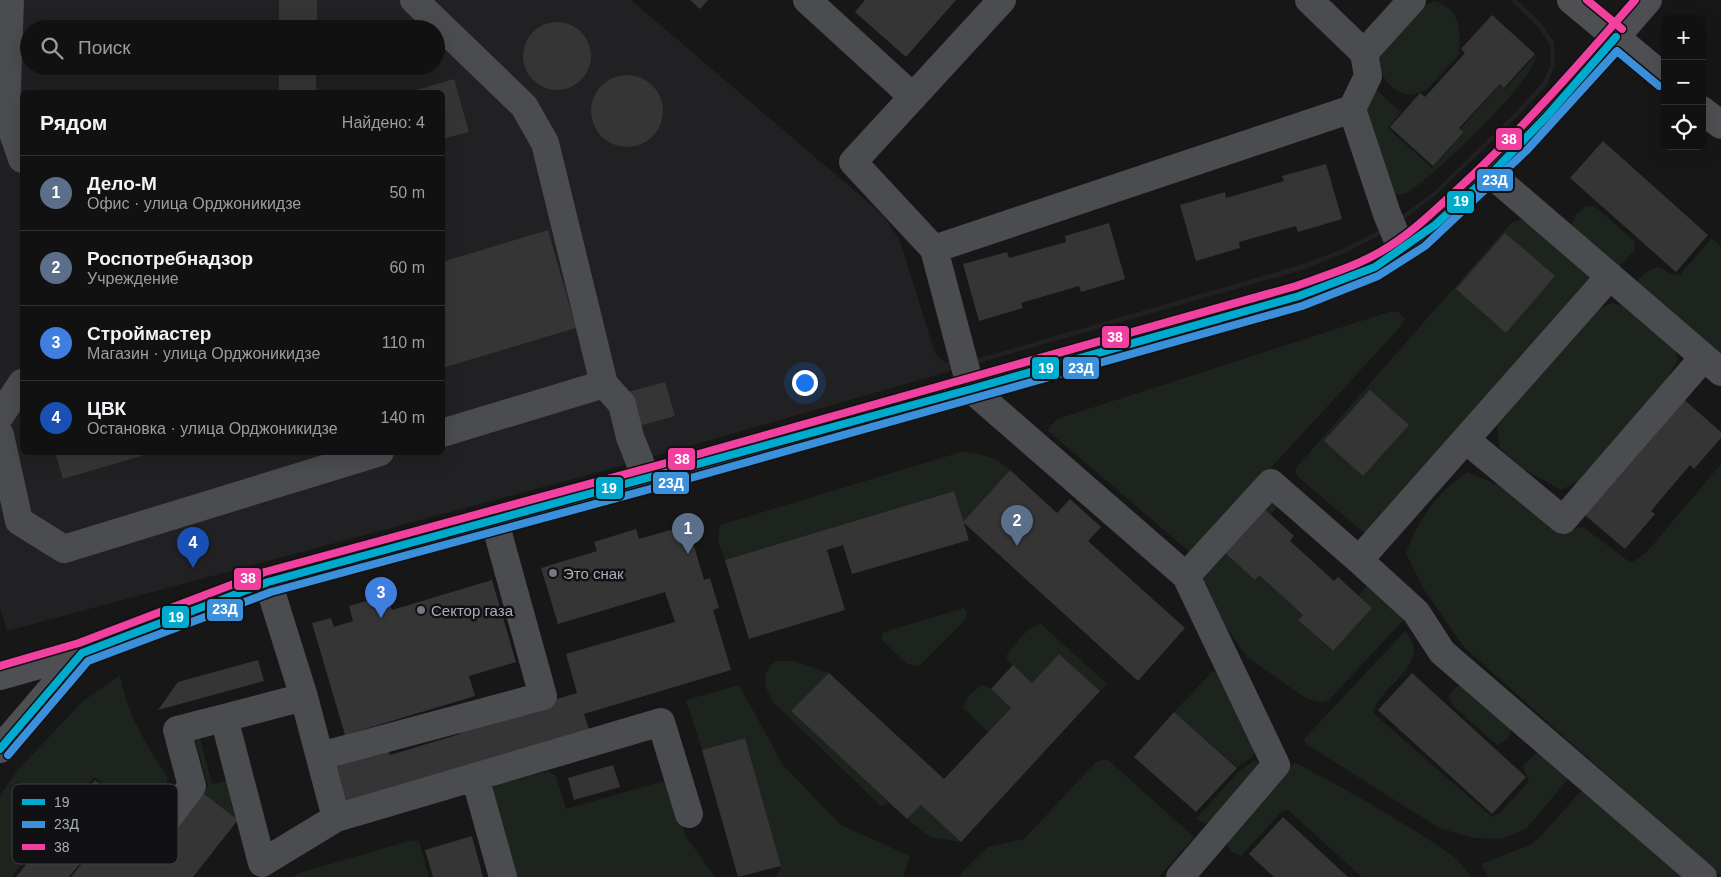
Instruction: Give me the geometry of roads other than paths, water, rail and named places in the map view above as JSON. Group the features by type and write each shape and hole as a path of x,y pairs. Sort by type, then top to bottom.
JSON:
{"main road":[{"path":"1571,0 1661,75"},
{"path":"0,676 82,654 268,582 494,519 648,480 1299,296 1374,267 1402,250 1435,225 1491,174 1547,116 1648,0"},
{"path":"1706,113 1721,126"},
{"path":"0,749 82,654"}],"lane":[{"path":"10,0 6,113 20,152"},
{"path":"414,0 435,20"},
{"path":"807,0 913,97"},
{"path":"1002,0 853,162 934,249 971,389 1186,576 1276,765 1186,875"},
{"path":"1309,0 1364,53 1368,76 1352,109 1387,214 1402,250"},
{"path":"1364,53 1412,0"},
{"path":"445,30 524,106 545,143 604,384 622,404 630,437 648,480"},
{"path":"934,249 1352,109"},
{"path":"1466,440 1563,520 1713,364 1491,174"},
{"path":"1359,560 1610,276"},
{"path":"445,432 604,384"},
{"path":"0,416 20,386"},
{"path":"0,435 19,521 64,550 370,455"},
{"path":"1186,576 1271,482 1416,612 1442,652 1703,877"},
{"path":"320,756 543,696 494,519"},
{"path":"268,582 304,697 336,818"},
{"path":"178,805 192,786 177,730 304,697"},
{"path":"224,718 260,872 336,818 661,722 689,814"},
{"path":"475,777 503,877"}],"place":[{"name":"Роспотребнадзор","path":"1017,546"},
{"name":"Дело-М","path":"688,554"},
{"name":"ЦВК","path":"193,568"},
{"name":"Это снак","path":"553,573"},
{"name":"Сектор газа","path":"421,610"},
{"name":"Строймастер","path":"381,618"}]}
